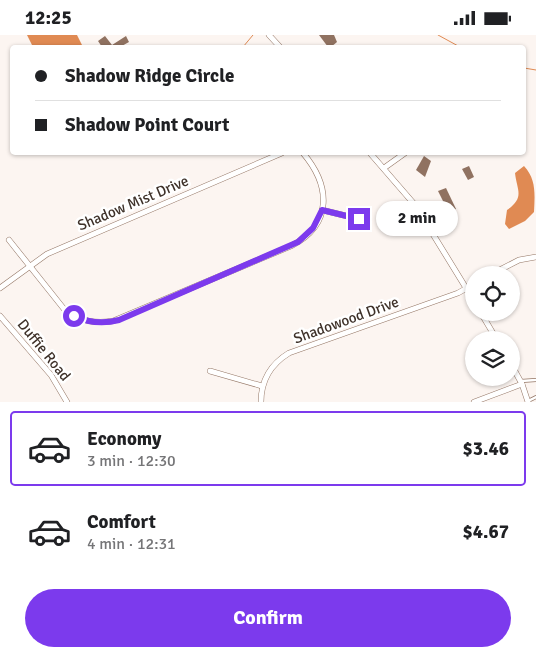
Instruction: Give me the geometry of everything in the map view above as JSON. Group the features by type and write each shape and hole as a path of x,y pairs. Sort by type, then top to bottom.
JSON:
{"street":[{"path":"270,35 278,45"},
{"name":"Shadow Mist Drive","path":"0,288 46,254 277,155"},
{"path":"9,240 60,305 74,316 94,323 113,321 298,242 313,228 322,210 323,192 321,181 305,155"},
{"path":"372,155 415,205 465,287"},
{"path":"384,168 402,155"},
{"path":"322,210 359,219"},
{"path":"507,266 519,260 536,257"},
{"name":"Shadowood Drive","path":"261,402 262,386 270,370 280,359 289,353 465,289"},
{"name":"Duffie Road","path":"0,316 51,375 67,402"},
{"path":"210,371 262,386"},
{"path":"474,402 521,383 528,401"}],"lane":[{"path":"521,383 536,380"},
{"path":"528,401 536,397"}],"shaded area":[{"path":"27,35 77,35 82,45 32,45"},
{"path":"524,166 533,181 534,212 525,221 509,229 505,224 507,210 518,197 515,173"}],"building":[{"path":"319,35 334,35 337,42 333,45 326,45"},
{"path":"105,36 112,45 101,45 98,41"},
{"path":"126,36 129,42 124,45 112,45"},
{"path":"424,156 431,161 425,177 416,170"},
{"path":"469,166 474,177 468,180 462,169"},
{"path":"446,188 456,209 449,213 438,191"}],"waterway":[{"path":"245,45 253,35"},
{"path":"438,35 456,45"},
{"path":"526,68 536,70"}],"route":[{"path":"74,316 98,323 119,320 298,242 313,228 322,210 359,219"}]}
